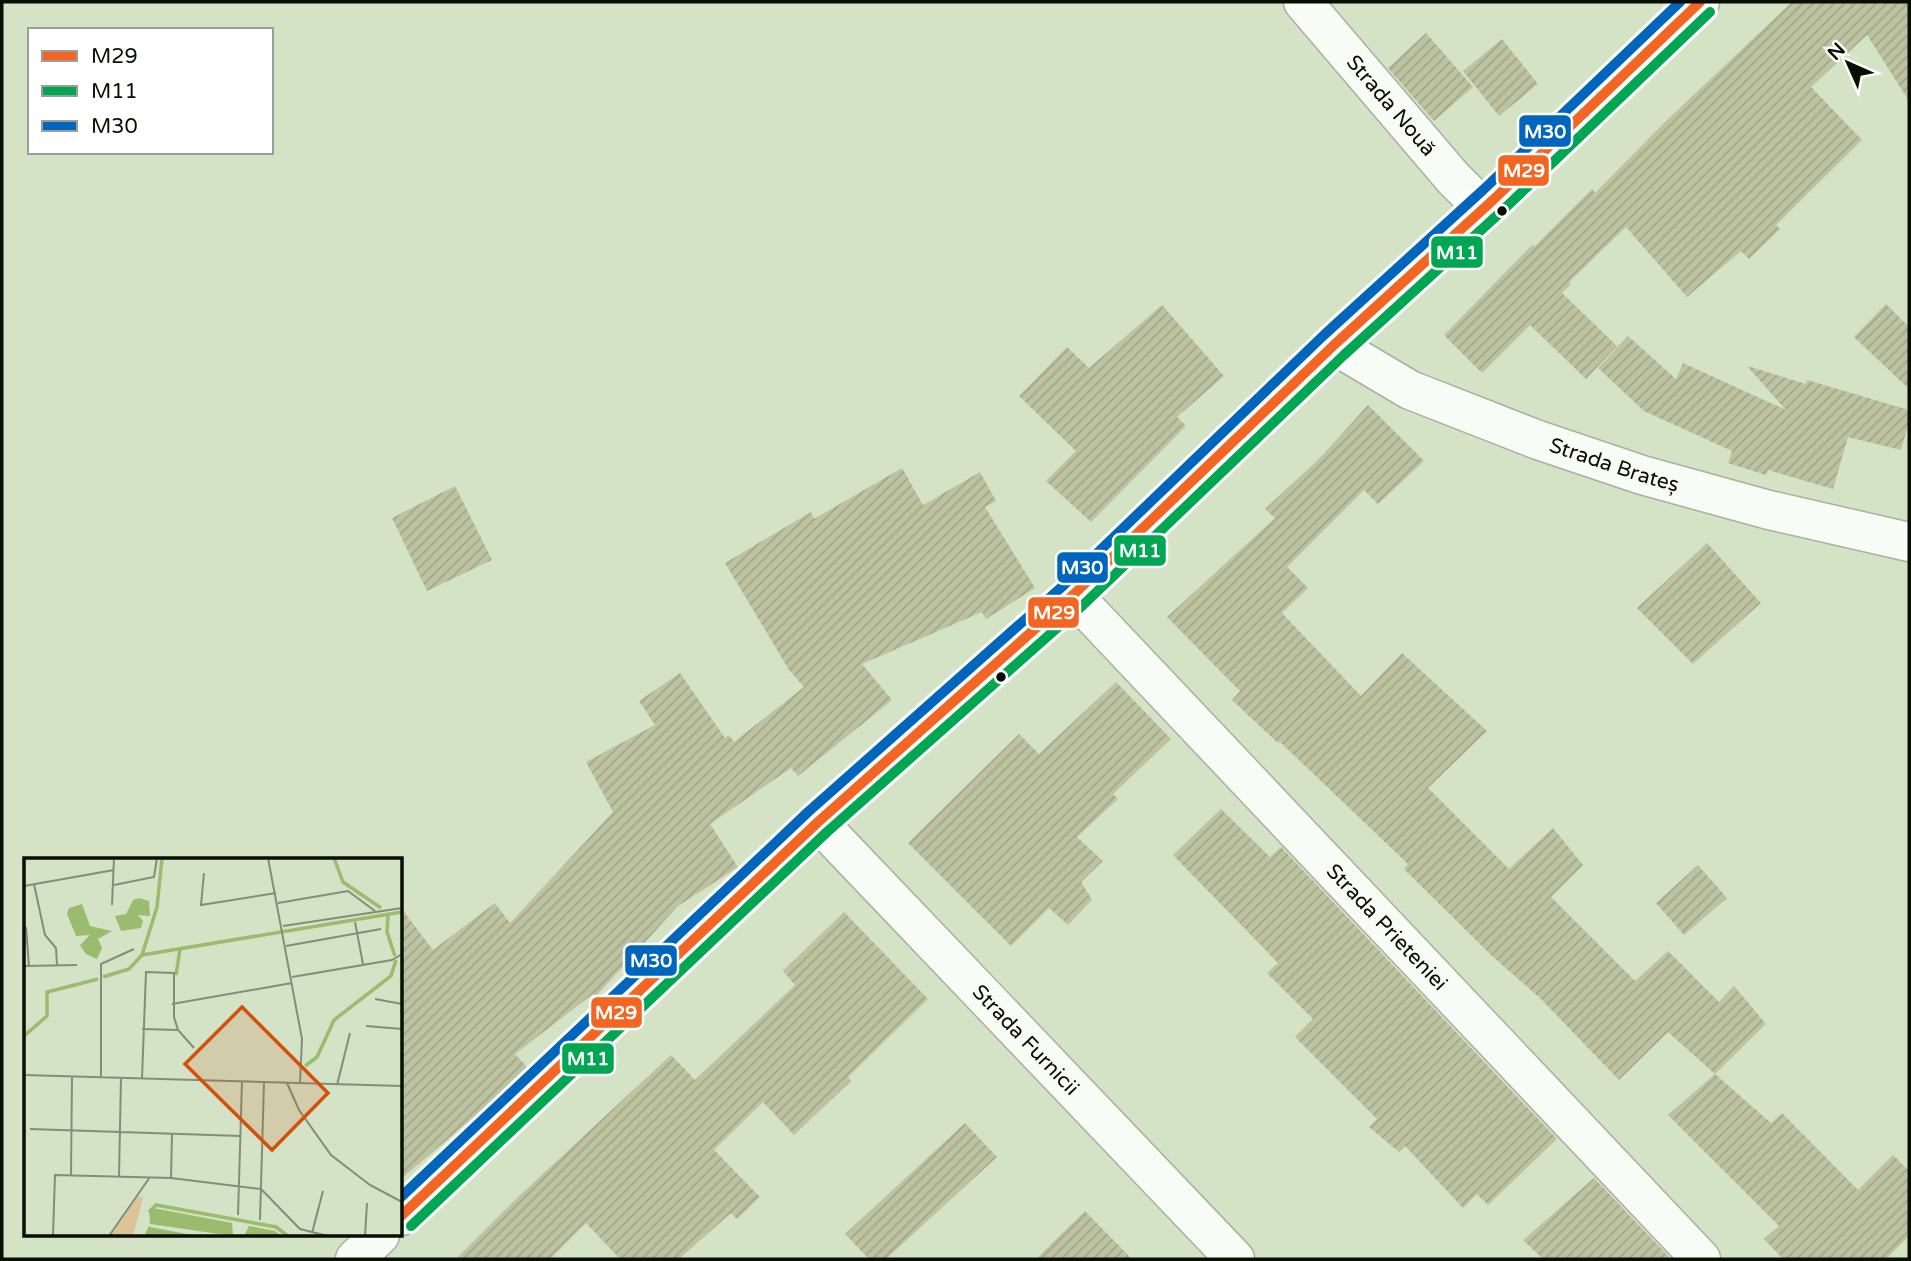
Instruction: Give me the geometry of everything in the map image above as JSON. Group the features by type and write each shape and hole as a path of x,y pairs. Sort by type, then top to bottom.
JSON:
{"street":[{"name":"Strada Nouă","path":"1303,2 1453,178 1483,208"},
{"path":"402,1215 818,822 1073,595 1334,345 1700,2"},
{"name":"Strada Brateș","path":"1334,345 1410,390 1538,440 1642,475 1769,510 1909,542"},
{"name":"Strada Prieteniei","path":"1073,595 1701,1259"},
{"name":"Strada Furnicii","path":"818,822 1235,1259"},
{"path":"355,1259 379,1236"}],"building":[{"path":"1792,2 1909,2 1909,101 1867,35 1811,87 1862,140 1776,225 1780,229 1749,259 1741,251 1687,297 1626,227 1569,282 1571,284 1562,293 1617,346 1586,379 1530,325 1482,373 1444,335 1532,245 1534,247 1592,189 1595,193 1665,122"},
{"path":"1426,33 1473,87 1434,121 1388,68"},
{"path":"1502,39 1538,84 1499,116 1463,71"},
{"path":"1886,304 1909,327 1909,389 1854,337"},
{"path":"1162,305 1224,376 1177,417 1186,426 1091,522 1046,481 1076,451 1019,396 1067,347 1089,368"},
{"path":"1628,336 1676,379 1683,363 1786,410 1747,366 1806,384 1807,380 1909,410 1909,423 1901,450 1848,437 1833,489 1768,470 1766,475 1728,463 1732,451 1644,411 1598,368"},
{"path":"1368,405 1424,461 1378,504 1364,490 1287,567 1308,588 1282,613 1361,696 1402,653 1487,731 1428,788 1509,869 1553,828 1583,865 1551,897 1635,981 1668,951 1719,1002 1734,986 1766,1024 1715,1074 1668,1032 1619,1080 1540,998 1492,956 1404,869 1408,864 1232,700 1240,691 1167,617 1275,518 1265,509 1319,459"},
{"path":"902,468 923,505 980,472 996,501 985,507 1035,588 986,619 982,612 862,664 892,700 798,776 791,768 710,824 738,867 678,906 596,996 593,994 515,1054 527,1067 482,1110 402,1178 402,909 433,950 495,903 510,923 613,812 586,762 655,725 639,701 680,673 725,738 729,735 734,742 804,687 789,670 725,563 811,512 814,519"},
{"path":"455,486 492,560 427,591 392,518"},
{"path":"1707,543 1761,603 1693,664 1637,608"},
{"path":"1116,682 1171,739 1113,794 1118,799 1077,837 1103,861 1081,882 1092,900 1068,925 1049,908 1011,946 908,843 1019,734 1039,754"},
{"path":"1221,809 1270,857 1281,847 1557,1139 1488,1205 1477,1194 1463,1208 1405,1146 1399,1152 1369,1127 1377,1119 1295,1037 1313,1019 1267,973 1278,963 1173,855"},
{"path":"1698,865 1727,898 1684,935 1656,903"},
{"path":"844,912 928,999 848,1077 851,1081 794,1135 763,1102 714,1150 760,1197 737,1219 731,1213 679,1259 620,1259 586,1223 550,1259 456,1259 519,1196 671,1055 695,1080 795,985 783,971"},
{"path":"1715,1074 1771,1123 1782,1113 1858,1190 1893,1155 1909,1171 1909,1236 1886,1259 1783,1259 1764,1239 1779,1226 1668,1115"},
{"path":"965,1123 997,1157 886,1259 869,1259 845,1234"},
{"path":"1594,1178 1671,1259 1543,1259 1523,1240"},
{"path":"1085,1211 1132,1259 1036,1259"}],"transit line":[{"name":"M30","path":"402,1196 808,812 1064,585 1324,335 1483,190 1680,2"},
{"name":"M29","path":"402,1215 818,822 1073,595 1334,345 1493,200 1700,2"},
{"name":"M11","path":"411,1226 827,832 1083,605 1344,355 1503,210 1710,12"}]}
